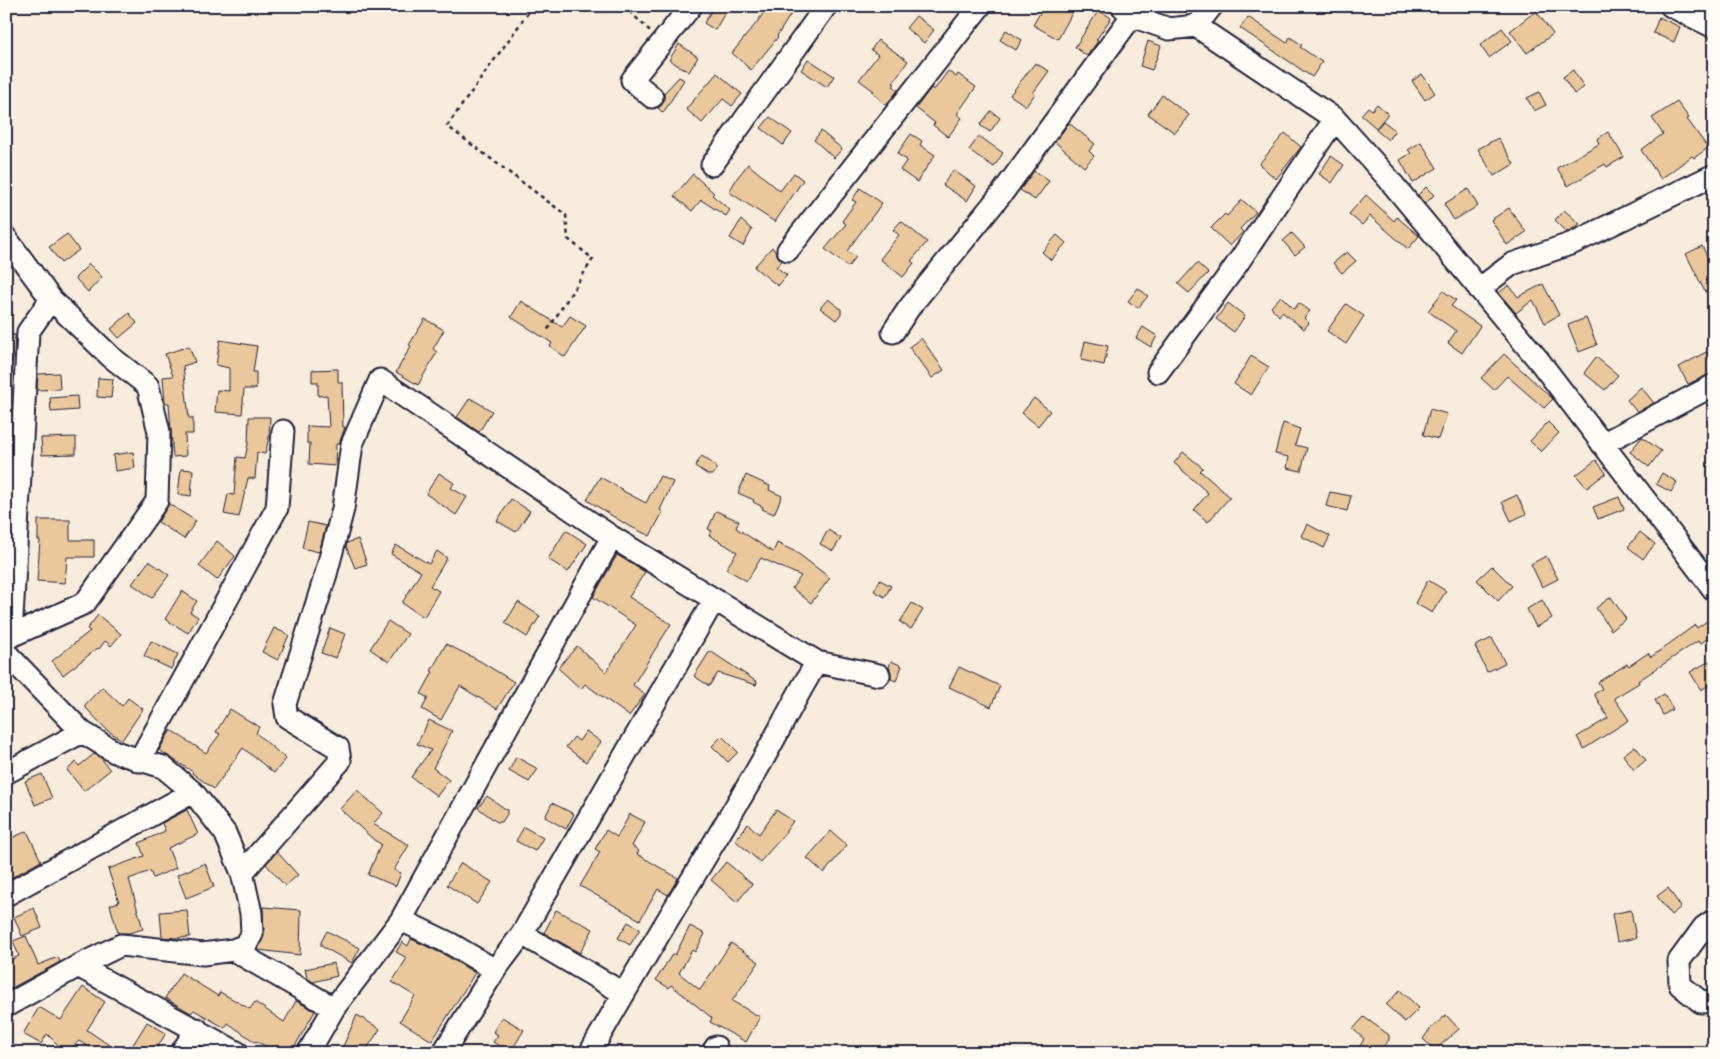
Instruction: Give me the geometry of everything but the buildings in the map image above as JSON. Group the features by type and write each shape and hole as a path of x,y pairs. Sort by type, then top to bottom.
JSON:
{"street":[{"path":"652,97 632,80 691,6"},
{"path":"712,165 826,6"},
{"path":"788,250 980,6"},
{"path":"1196,26 1212,6"},
{"path":"1671,6 1714,27"},
{"path":"893,332 909,308 1003,192 1127,11 1169,29 1196,26 1335,119 1386,176 1540,362 1714,590"},
{"path":"1158,372 1235,267 1335,119"},
{"path":"1479,289 1512,264 1573,243 1714,175"},
{"path":"6,238 52,299 111,357 148,386 160,432 157,501 85,604 8,643"},
{"path":"6,1006 78,966 121,945 203,954 233,950 246,945 252,934 251,913 242,873 225,832 194,792 162,767 115,752 82,732 8,643 28,332 52,299"},
{"path":"242,873 340,761 338,748 287,716 285,704 326,574 343,509 352,444 380,380 612,537 817,662 879,676"},
{"path":"1602,444 1714,385"},
{"path":"139,761 277,508 283,431"},
{"path":"308,1053 334,1008 401,920 612,537"},
{"path":"443,1053 495,970 522,934 714,600"},
{"path":"590,1053 623,993 755,774 817,662"},
{"path":"6,773 82,732"},
{"path":"6,895 194,792"},
{"path":"401,920 451,944 495,970"},
{"path":"1714,920 1704,927 1679,961 1680,985 1701,1002 1714,1000"},
{"path":"522,934 623,993"},
{"path":"233,950 334,1008"},
{"path":"78,966 238,1053"},
{"path":"181,1053 197,1029"}],"path":[{"path":"533,6 447,126 566,215 568,238 593,259 547,331"},
{"path":"624,6 662,42"}]}
